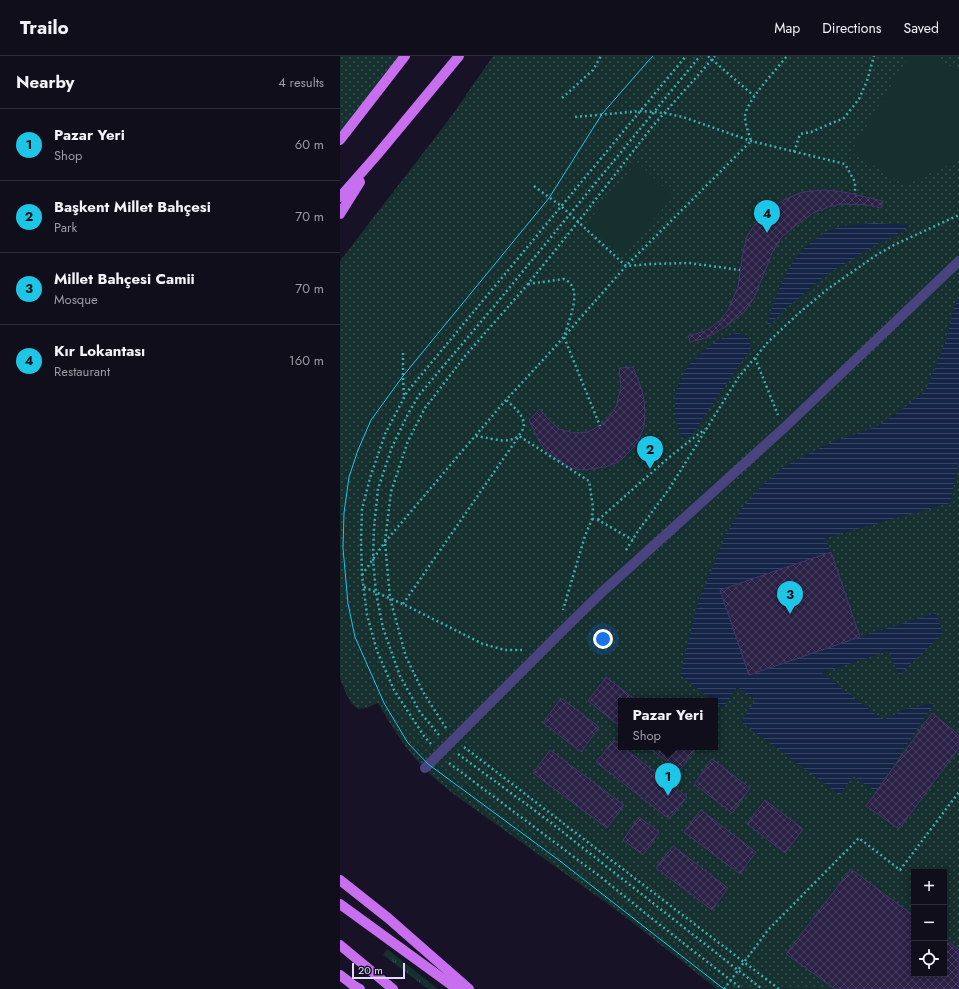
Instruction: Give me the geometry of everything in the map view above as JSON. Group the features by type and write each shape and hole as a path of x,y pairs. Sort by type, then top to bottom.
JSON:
{"main road":[{"path":"340,140 406,56"},
{"path":"340,197 459,56"},
{"path":"340,137 352,125"},
{"path":"340,214 377,155"},
{"path":"340,880 388,918 469,989"},
{"path":"340,904 457,989"},
{"path":"340,945 393,989"},
{"path":"340,975 360,989"}],"street":[{"path":"424,768 601,593 784,428 959,261"}],"path":[{"path":"562,98 593,70 601,56"},
{"path":"686,56 407,392 385,434 370,478 362,509 362,575 367,614 377,651 394,690 424,736 447,762 602,878 644,913 742,989"},
{"path":"700,56 501,298 419,395 392,447 378,489 374,528 373,559 376,593 383,628 400,676 420,712 442,739 459,744 779,989"},
{"path":"708,56 754,96"},
{"path":"714,56 652,127 528,284 465,356 425,408 408,441 391,492 385,542 390,598 406,657 423,692 449,733 453,750 545,818 762,989"},
{"path":"751,141 746,126 745,116 748,106 754,96 787,56"},
{"path":"794,152 800,134 811,132 844,118 859,99 867,81 874,56"},
{"path":"575,117 640,111 664,113 682,117 751,141 845,164 855,182 855,194"},
{"path":"362,575 385,542 475,436 626,266 751,141"},
{"path":"534,186 561,206 626,266 689,263 740,270"},
{"path":"625,553 638,531 669,489 738,378 768,342 829,288 878,254 896,244 959,215"},
{"path":"528,284 564,279 572,284 575,292 573,308 564,337 600,426"},
{"path":"403,353 404,397"},
{"path":"755,358 784,428"},
{"path":"403,604 524,428 523,419 517,410 506,400"},
{"path":"598,520 667,458 707,428"},
{"path":"475,436 498,440 509,440 519,436"},
{"path":"519,436 589,481 593,506 592,519 585,536 557,636"},
{"path":"592,519 598,520 633,540"},
{"path":"364,587 403,604 483,644 505,650 524,650"},
{"path":"724,989 768,930 859,838 900,870 959,792"}],"green space":[{"path":"340,56 405,56 340,137"},
{"path":"493,56 959,56 959,989 717,989 619,912 455,795 431,775 416,759 396,732 378,703 367,708 360,709 353,705 340,678 340,261 450,118"},
{"path":"909,56 933,56 959,71 959,161 904,184 851,152"},
{"path":"637,162 673,196 622,257 586,224"},
{"path":"387,949 438,989 428,989 383,955"}],"water":[{"path":"875,223 909,225 903,231 874,246 826,275 784,310 766,328 774,301 785,276 800,253 809,244 821,235 844,226"},
{"path":"959,299 959,462 950,503 825,538 831,552 720,590 749,675 936,613 943,634 899,675 888,651 822,673 883,720 906,709 934,703 876,792 853,776 840,795 741,722 755,700 737,687 723,708 718,704 718,698 709,698 680,675 697,606 726,533 742,508 761,486 785,466 832,442 876,427 904,408 926,390 946,341 954,307"},
{"path":"738,333 745,335 749,339 751,348 693,433 683,439 679,431 675,415 675,398 679,382 683,374 688,366 703,351 719,339"}],"building":[{"path":"824,190 844,192 883,201 881,208 867,205 842,204 831,206 813,213 795,226 782,237 773,251 754,298 744,312 725,327 706,338 690,342 688,336 705,331 720,321 728,310 738,287 747,236 766,211 784,200 802,192"},
{"path":"633,367 642,390 645,412 644,427 639,439 631,450 616,463 605,467 583,470 571,468 551,456 542,446 529,420 540,409 559,429 574,433 587,432 594,429 606,421 616,407 621,387 619,368"},
{"path":"831,552 860,637 749,675 720,590"},
{"path":"606,677 633,698 618,698 618,725 588,701"},
{"path":"561,698 599,727 581,752 543,723"},
{"path":"932,713 959,735 959,748 899,829 866,806"},
{"path":"614,740 618,743 618,750 627,750 687,797 669,819 596,762"},
{"path":"550,750 624,805 607,828 533,773"},
{"path":"652,750 695,750 679,771"},
{"path":"712,759 750,788 732,813 694,784"},
{"path":"765,800 803,829 785,853 747,824"},
{"path":"701,810 756,852 740,874 684,832"},
{"path":"639,817 659,832 643,855 623,840"},
{"path":"673,846 728,888 712,910 656,868"},
{"path":"851,869 911,914 911,977 947,977 947,940 959,950 959,989 835,989 786,954"}],"tram line":[{"path":"653,56 602,114 549,198 403,376 371,420 358,450 349,477 344,513 343,548 348,604 355,637 384,703 408,743 428,764 560,861 724,989"}],"place":[{"name":"Kır Lokantası","path":"767,233"},
{"name":"Başkent Millet Bahçesi","path":"650,469"},
{"name":"Millet Bahçesi Camii","path":"790,614"},
{"name":"Pazar Yeri","path":"668,796"}]}
